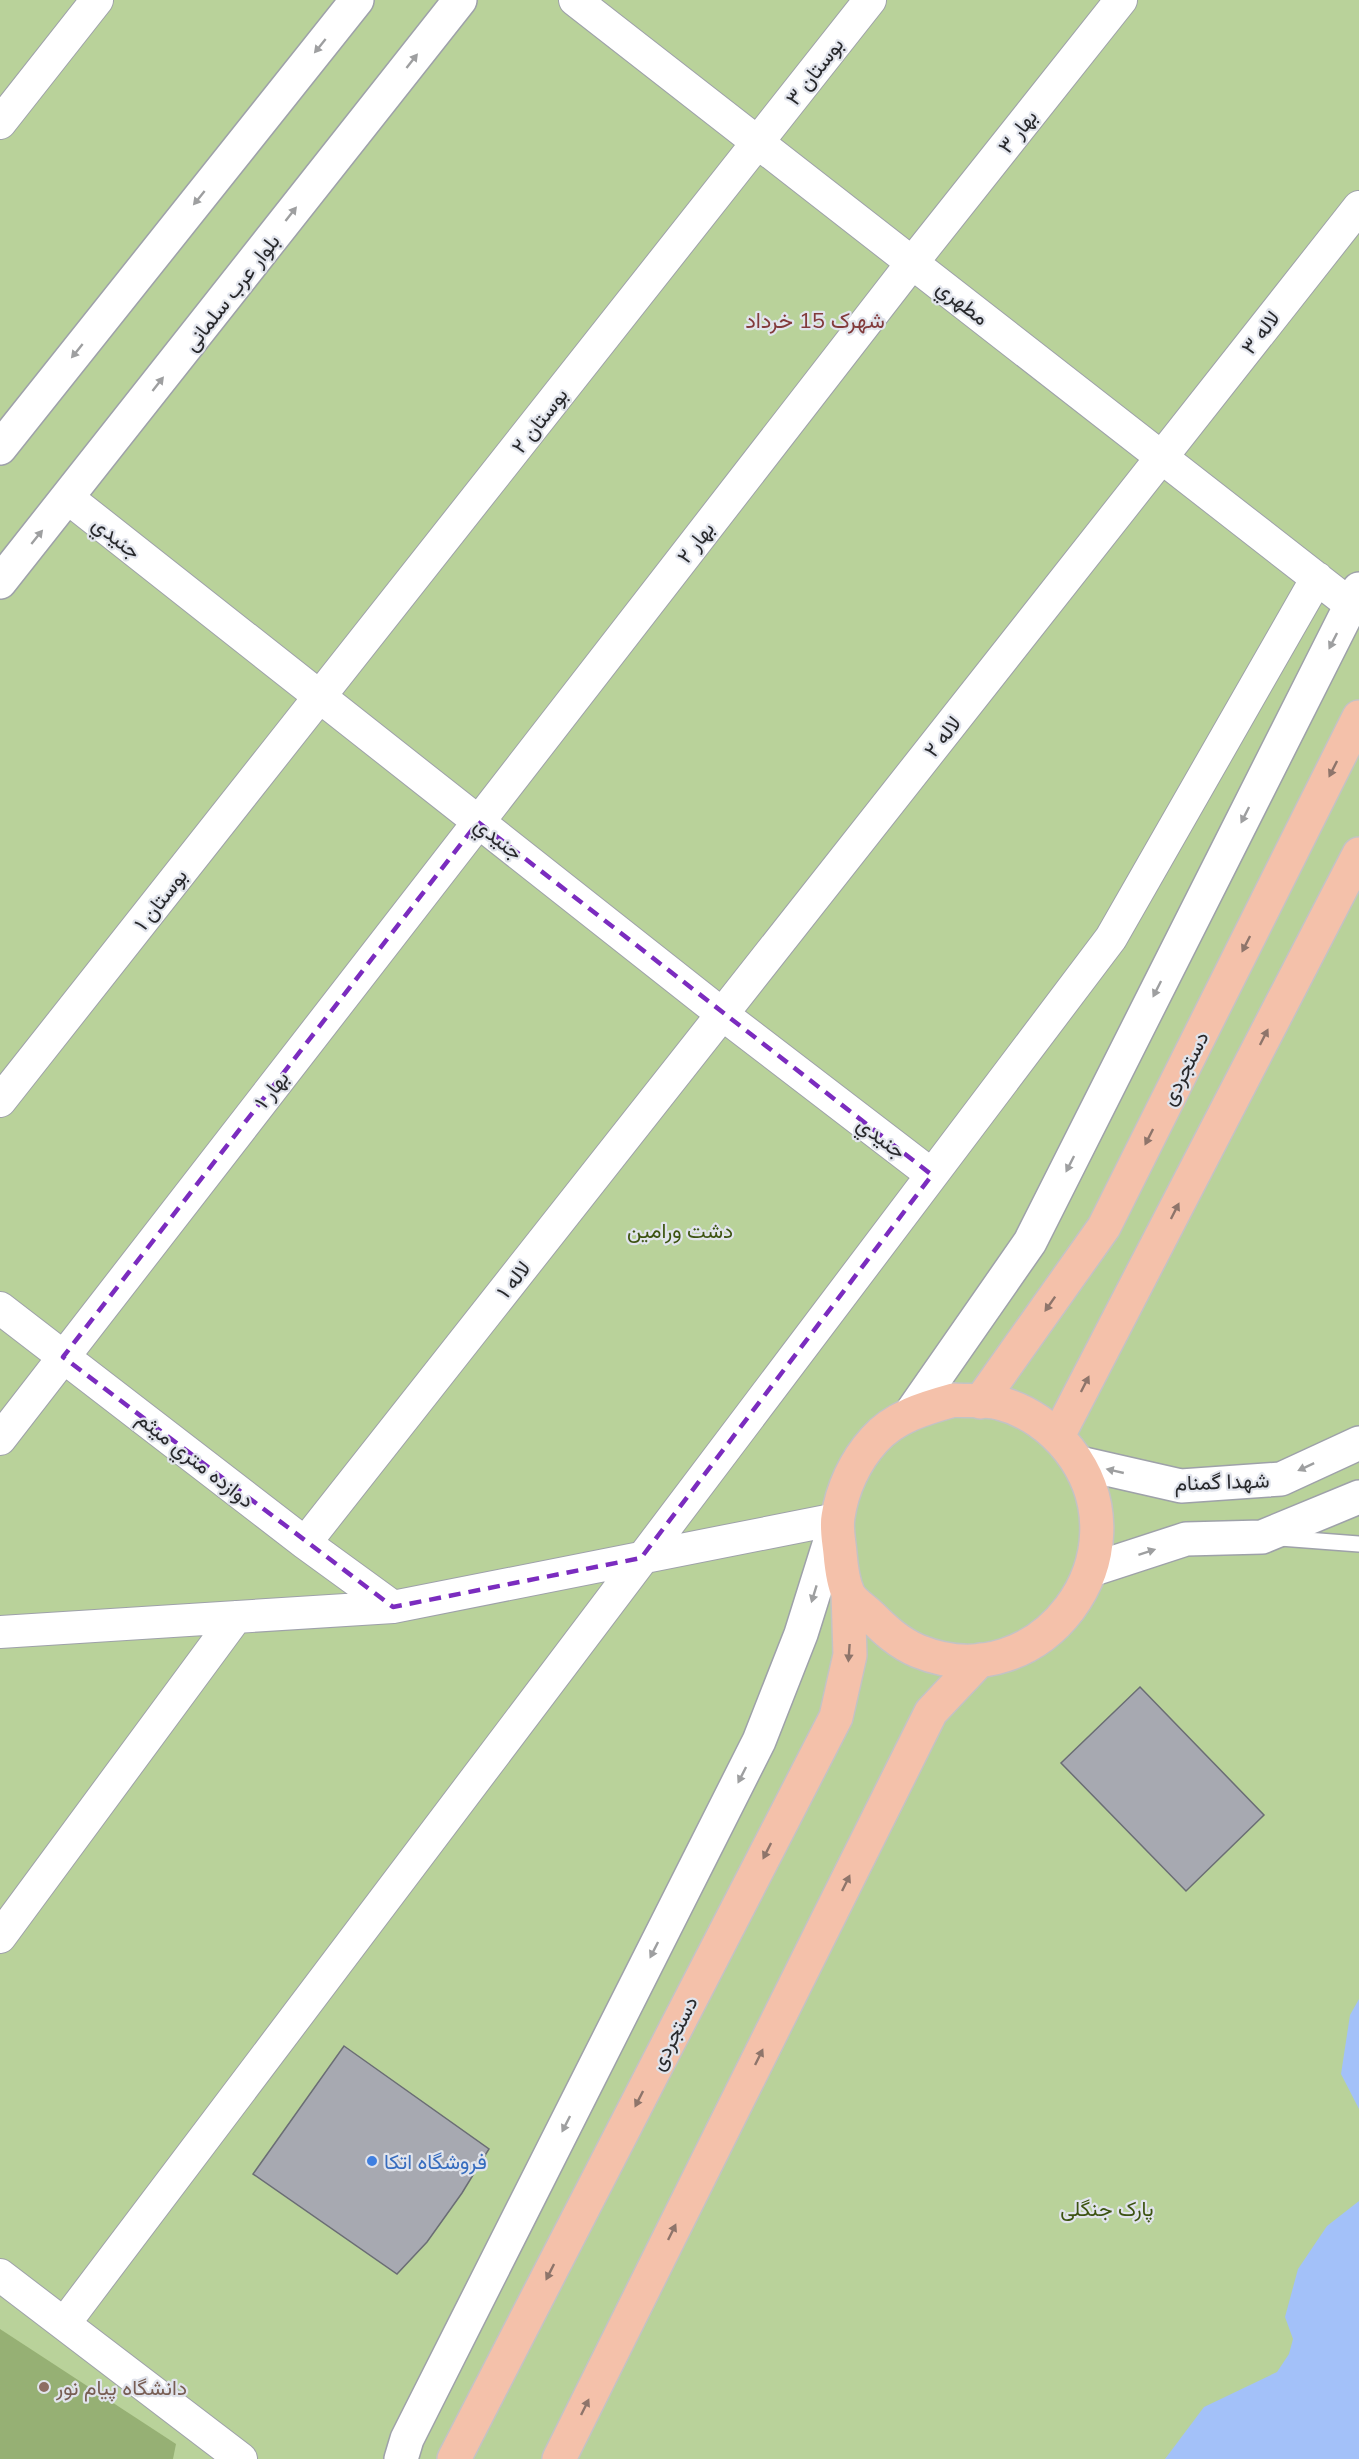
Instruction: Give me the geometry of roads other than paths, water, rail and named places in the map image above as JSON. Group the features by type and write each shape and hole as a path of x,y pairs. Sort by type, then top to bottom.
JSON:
{"main road":[{"name":"دستجردی","path":"980,1402 1104,1227 1359,717"},
{"path":"1058,1436 1359,854"},
{"path":"837,1519 849,1475 874,1439 911,1413 954,1400 999,1403 1030,1416 1058,1436 1080,1463 1094,1497 1097,1533 1091,1570 1074,1604 1049,1632 1016,1651 980,1660 950,1659 918,1651 891,1636 848,1594"},
{"name":"دستجردی","path":"454,2459 836,1717 850,1655 848,1594 841,1563 837,1519"},
{"path":"559,2459 931,1712 980,1660"}],"street":[{"path":"0,123 97,0"},
{"path":"0,448 357,0"},
{"name":"بلوار عرب سلمانی","path":"0,582 460,0"},
{"name":"مطهري","path":"575,0 1317,578 1355,597"},
{"name":"بوستان ۳","path":"758,142 870,0"},
{"name":"بهار ۳","path":"912,263 1121,0"},
{"name":"بوستان ۲","path":"320,697 758,142"},
{"name":"لاله ۳","path":"1162,457 1359,207"},
{"name":"بهار ۲","path":"478,822 912,263"},
{"name":"لاله ۲","path":"722,1014 1162,457"},
{"name":"جنيدي","path":"68,498 722,1014 932,1175"},
{"path":"64,2324 1111,938 1317,578"},
{"path":"911,1413 1030,1242 1355,597"},
{"name":"بوستان ۱","path":"0,1101 320,697"},
{"name":"بهار ۱","path":"0,1439 478,822"},
{"name":"لاله ۱","path":"305,1543 722,1014"},
{"name":"دوازده متري میثم","path":"0,1308 305,1543 393,1607"},
{"name":"شهدا گمنام","path":"1080,1463 1181,1486 1270,1480 1281,1479 1359,1443"},
{"path":"1091,1570 1186,1539 1262,1537 1359,1497"},
{"path":"0,1632 393,1607 837,1519 801,1634 759,1741 407,2439 401,2459"},
{"path":"0,1937 236,1617"},
{"path":"0,2276 241,2459"}],"lane":[{"path":"1262,1537 1359,1544"}],"water":[{"path":"1359,1999 1359,2109 1341,2074 1350,2015"},
{"path":"1359,2201 1359,2459 1165,2459 1204,2407 1277,2372 1289,2354 1293,2339 1285,2317 1298,2269 1327,2226"}],"place":[{"name":"فروشگاه اتکا","path":"372,2161"},
{"name":"دانشگاه پیام نور","path":"44,2387"}],"district":[{"name":"شهرک 15 خرداد","path":"815,320"}],"park label":[{"name":"دشت ورامین","path":"680,1230"},
{"name":"پارک جنگلی","path":"1107,2208"}]}
